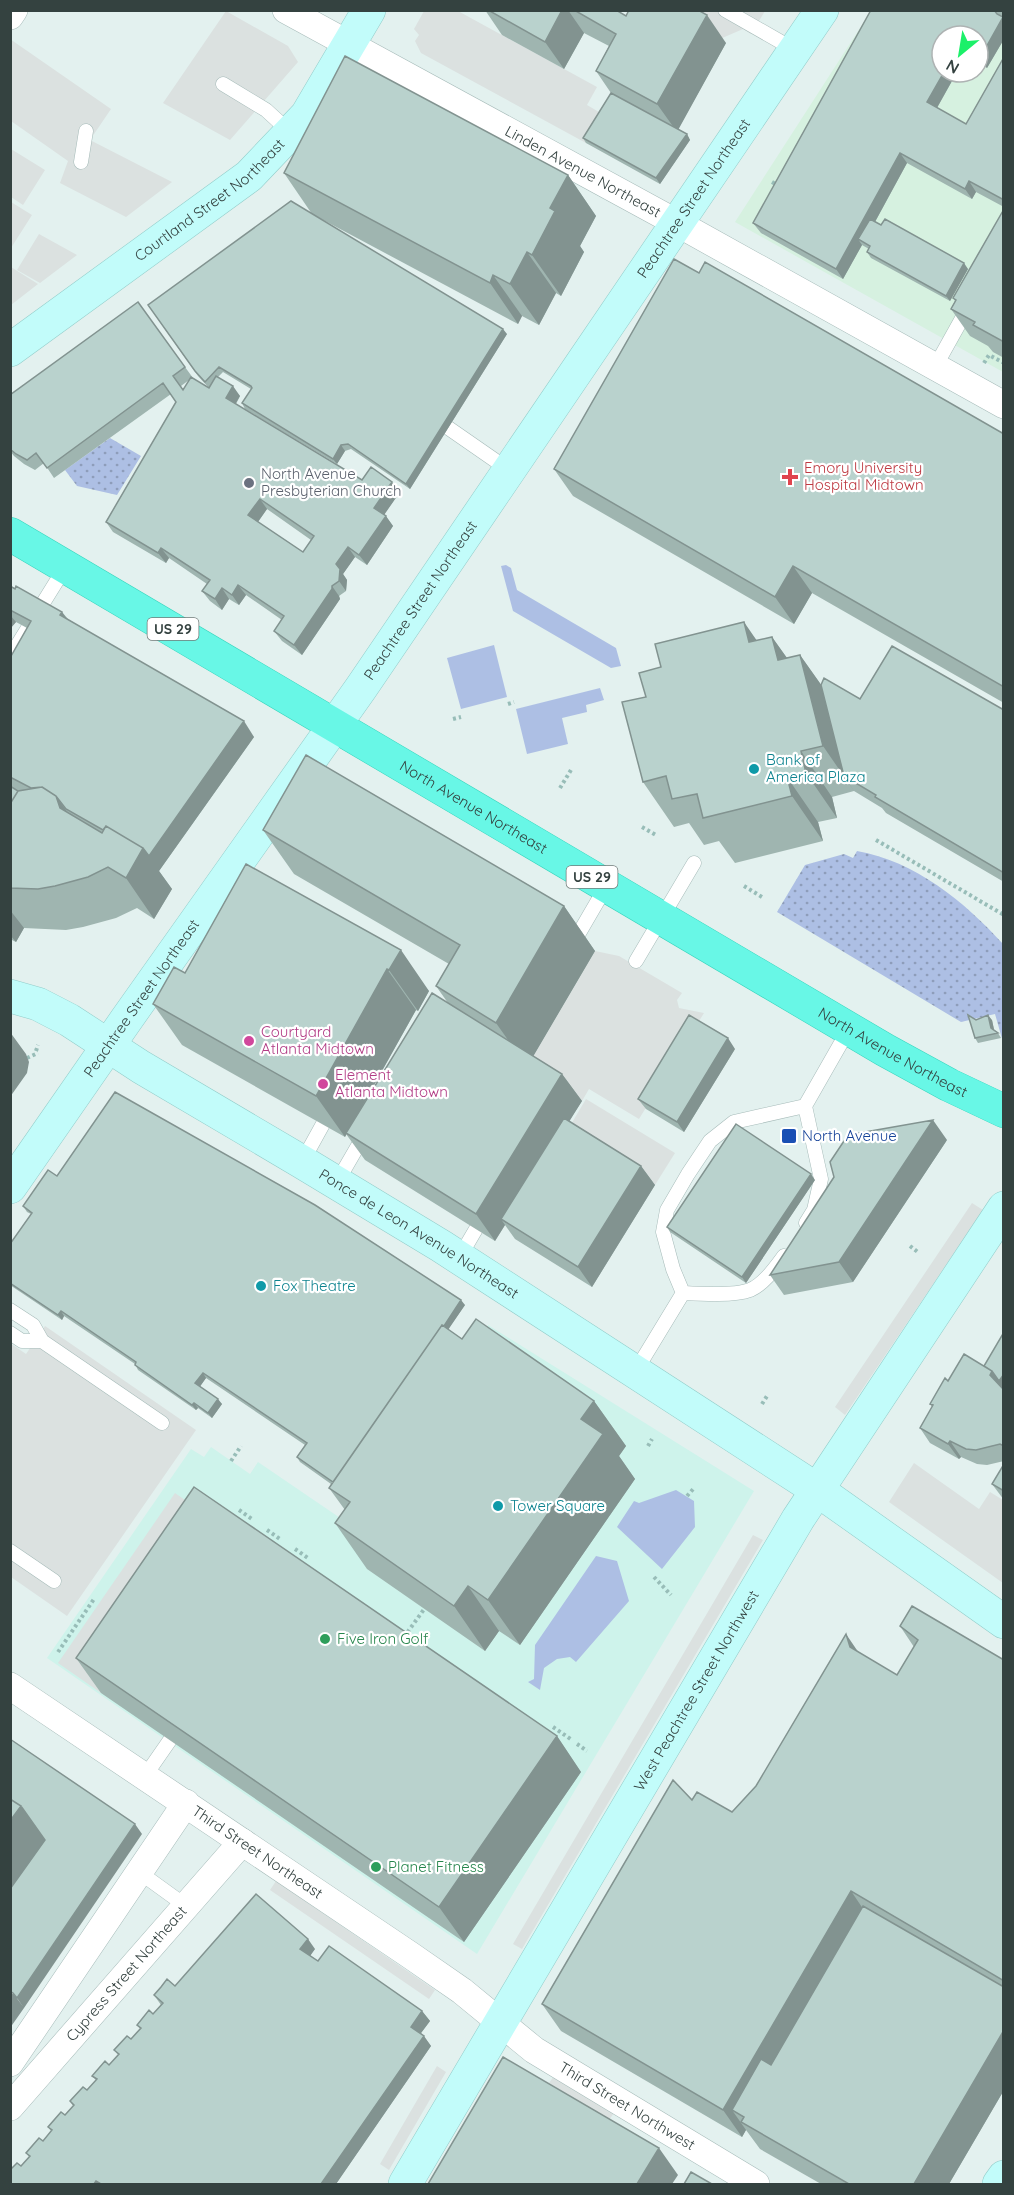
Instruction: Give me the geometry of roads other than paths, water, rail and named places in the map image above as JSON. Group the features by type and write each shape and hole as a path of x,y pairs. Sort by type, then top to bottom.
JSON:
{"highway":[{"name":"North Avenue Northeast","path":"10,534 849,1029 940,1080 1004,1111"}],"main road":[{"name":"Courtland Street Northeast","path":"10,350 271,160 290,132 307,115 369,10"},
{"name":"Peachtree Street Northeast","path":"10,1187 335,724 822,10"},
{"name":"Ponce de Leon Avenue Northeast","path":"10,996 38,1004 69,1020 141,1067 337,1182 459,1258 816,1489 1004,1622"},
{"name":"West Peachtree Street Northwest","path":"405,2184 816,1489 1004,1208"},
{"path":"999,2184 1004,2177"}],"street":[{"path":"10,16 14,10"},
{"name":"Linden Avenue Northeast","path":"286,10 677,223 1004,405"},
{"name":"Third Street Northeast","path":"10,1686 445,1979 501,2023"},
{"path":"10,2063 186,1803"},
{"name":"Cypress Street Northeast","path":"10,2107 242,1842"},
{"name":"Third Street Northwest","path":"501,2023 534,2050 756,2184"}],"lane":[{"path":"725,10 795,50"},
{"path":"223,84 266,110 290,132"},
{"path":"81,162 86,131"},
{"path":"935,367 975,296"},
{"path":"422,407 428,414 509,470"},
{"path":"40,608 66,566"},
{"path":"10,657 28,628"},
{"path":"636,960 694,863"},
{"path":"575,940 607,885"},
{"path":"683,1293 713,1295 750,1290 770,1273 796,1240 814,1210 822,1179 805,1106 849,1029"},
{"path":"683,1293 673,1269 663,1232 667,1210 688,1173 710,1141 734,1122 805,1106"},
{"path":"337,1182 373,1120"},
{"path":"302,1162 323,1124"},
{"path":"459,1258 476,1229"},
{"path":"635,1372 683,1293"},
{"path":"10,1310 33,1325 42,1341 162,1424"},
{"path":"10,1333 22,1341 42,1341"},
{"path":"10,1551 54,1581"},
{"path":"145,1776 170,1740"},
{"path":"139,1872 186,1906"}],"place":[{"name":"Emory University Hospital Midtown","path":"790,477"},
{"name":"North Avenue Presbyterian Church","path":"249,483"},
{"name":"Bank of America Plaza","path":"754,769"},
{"name":"Courtyard Atlanta Midtown","path":"249,1041"},
{"name":"Element Atlanta Midtown","path":"323,1084"},
{"name":"North Avenue","path":"789,1136"},
{"name":"Fox Theatre","path":"261,1286"},
{"name":"Tower Square","path":"498,1506"},
{"name":"Five Iron Golf","path":"325,1639"},
{"name":"Planet Fitness","path":"376,1867"}]}
